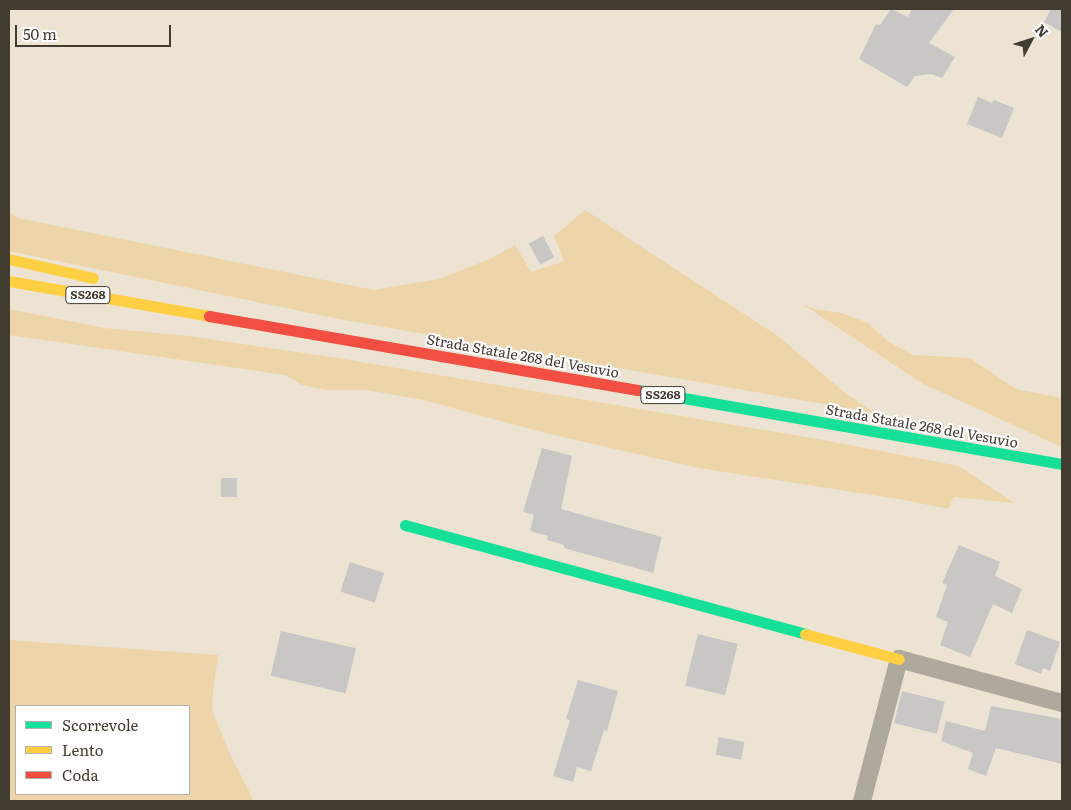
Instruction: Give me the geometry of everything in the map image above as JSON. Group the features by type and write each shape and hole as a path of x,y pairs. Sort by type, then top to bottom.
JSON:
{"main road":[{"path":"9,259 103,281"},
{"name":"Strada Statale 268 del Vesuvio","path":"9,281 1062,464"},
{"path":"158,295 236,320"},
{"path":"77,305 168,308"},
{"path":"405,525 899,659"}],"street":[{"path":"862,801 899,659 1062,704"}],"shaded area":[{"path":"585,210 778,336 844,392 875,413 344,320 9,251 9,211 18,218 374,290 439,279 492,258 515,245 531,272 564,261 554,236"},
{"path":"802,304 815,309 842,313 868,323 889,342 913,355 970,358 1016,389 1062,398 1062,447 923,384"},
{"path":"9,309 105,328 188,336 338,358 818,439 959,466 1014,503 954,497 948,509 904,500 699,468 549,434 423,400 367,390 326,390 302,385 285,375 9,335"},
{"path":"9,640 218,655 212,702 213,713 231,756 254,801 9,801"}],"building":[{"path":"891,9 908,17 912,9 954,9 929,43 955,57 942,78 931,74 915,76 907,87 859,59 876,24 880,25"},
{"path":"1051,9 1062,9 1062,32 1044,22"},
{"path":"978,97 992,103 994,100 1014,108 1002,138 967,124"},
{"path":"543,236 554,257 540,265 529,244"},
{"path":"542,448 572,456 561,509 662,537 653,573 564,548 564,545 547,540 548,536 530,531 534,515 523,512"},
{"path":"221,478 237,478 237,497 221,497"},
{"path":"959,545 1000,562 995,576 1022,589 1012,613 993,604 970,657 940,645 948,622 936,617 947,585 942,583"},
{"path":"350,562 384,573 375,603 340,591"},
{"path":"1027,630 1060,642 1050,671 1043,668 1041,674 1015,664"},
{"path":"281,631 356,648 346,693 271,676"},
{"path":"698,634 738,644 725,695 685,685"},
{"path":"578,680 618,691 607,731 604,730 591,771 577,767 573,782 553,776 570,720 566,719"},
{"path":"902,691 945,702 937,734 894,723"},
{"path":"991,706 1062,719 1062,764 996,748 986,776 968,769 973,753 941,741 946,721 985,731"},
{"path":"719,737 745,742 741,760 716,755"}],"traffic: fast":[{"path":"638,390 1062,464"},
{"path":"405,525 805,634"}],"traffic: slow":[{"path":"9,259 93,278"},
{"path":"9,281 209,316"},
{"path":"805,634 899,659"}],"traffic: jam":[{"path":"209,316 638,390"}]}
